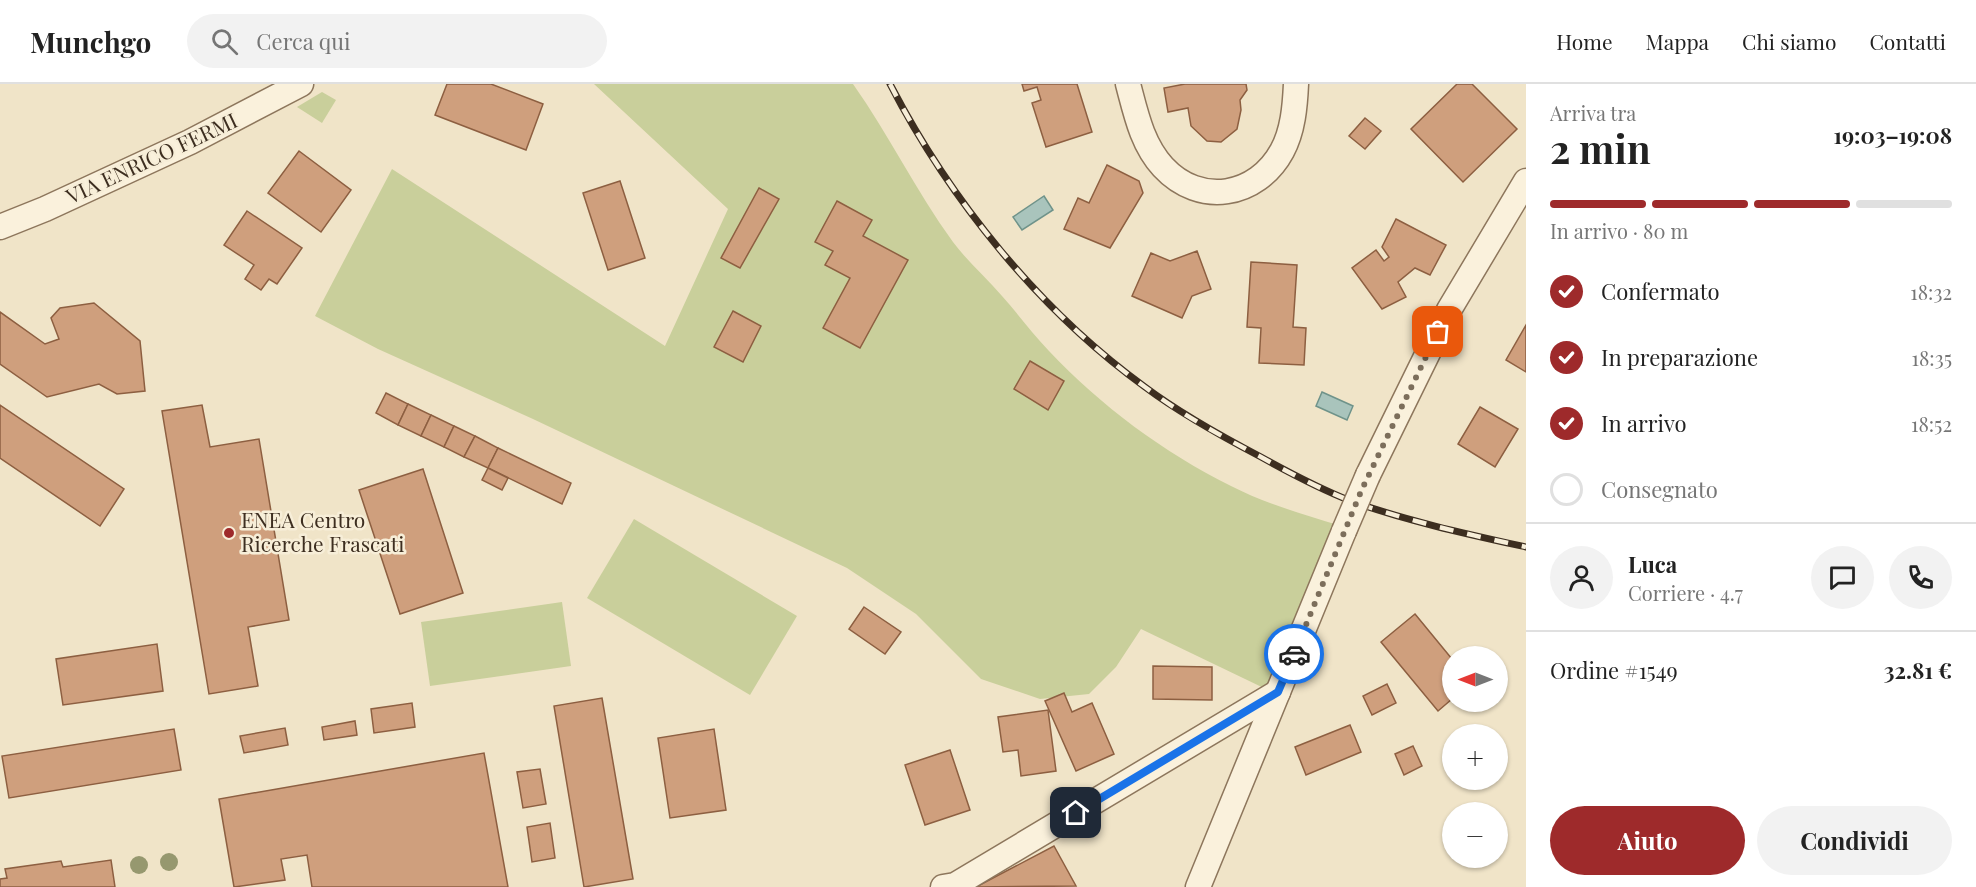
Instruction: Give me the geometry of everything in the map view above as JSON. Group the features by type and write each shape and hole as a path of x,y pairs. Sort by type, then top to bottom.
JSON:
{"street":[{"name":"VIA ENRICO FERMI","path":"0,227 45,209 190,142 301,84"},
{"path":"1128,84 1143,138 1162,166 1179,181 1202,191 1225,192 1245,186 1261,176 1282,151 1290,131 1296,84"},
{"path":"1198,887 1368,475 1449,310 1526,181"},
{"path":"943,887 955,885 1278,692"}],"green space":[{"path":"594,84 853,84 953,242 1049,351 1090,391 1157,443 1206,473 1257,498 1338,525 1270,691 1141,629 1116,667 1089,694 1040,699 981,679 916,614 847,568 533,419 378,349 315,316 392,169 665,346 728,209"},
{"path":"322,92 336,100 322,123 297,107"},
{"path":"634,519 797,616 750,695 587,598"},
{"path":"562,602 571,666 430,686 421,622"}],"water":[{"path":"1044,196 1053,210 1022,230 1013,217"},
{"path":"1322,392 1353,406 1347,420 1316,406"}],"building":[{"path":"447,84 491,84 543,104 526,150 435,115"},
{"path":"1022,84 1077,84 1092,132 1046,147 1032,103 1041,100 1037,87 1024,91"},
{"path":"1185,84 1246,84 1247,90 1240,100 1241,110 1237,129 1221,142 1207,141 1191,126 1188,108 1168,112 1164,88"},
{"path":"1457,84 1472,84 1517,129 1463,182 1411,129"},
{"path":"1365,118 1381,131 1365,149 1349,136"},
{"path":"299,151 351,190 321,232 268,193"},
{"path":"1107,165 1139,181 1143,193 1110,248 1064,229 1078,198 1089,203"},
{"path":"620,181 645,258 608,270 583,193"},
{"path":"759,188 779,199 740,268 721,258"},
{"path":"837,201 872,220 863,236 908,260 860,348 823,328 850,278 825,265 833,251 815,242"},
{"path":"247,211 302,248 277,284 269,279 261,290 245,279 254,265 224,245"},
{"path":"1396,219 1446,245 1430,275 1415,268 1398,282 1406,297 1382,309 1352,268 1376,250 1384,261 1389,257 1382,247"},
{"path":"1197,251 1211,289 1192,296 1182,318 1132,296 1151,253 1170,261"},
{"path":"1251,262 1297,265 1293,327 1306,328 1304,365 1259,363 1261,328 1247,327"},
{"path":"94,303 140,341 145,391 117,394 99,384 47,397 0,364 0,312 45,344 59,339 51,318 60,308"},
{"path":"733,311 761,326 743,362 714,347"},
{"path":"1526,325 1526,372 1506,360"},
{"path":"1030,361 1064,381 1048,410 1014,389"},
{"path":"386,393 408,404 398,425 376,413"},
{"path":"408,404 431,415 421,436 398,425"},
{"path":"0,405 124,489 100,526 0,458"},
{"name":"ENEA Centro Ricerche Frascati","path":"202,405 210,447 259,439 289,620 248,627 258,686 209,694 162,411"},
{"path":"1480,407 1518,429 1495,467 1458,444"},
{"path":"431,415 454,426 444,447 421,436"},
{"path":"454,426 475,436 464,457 444,447"},
{"path":"475,436 498,448 488,468 464,457"},
{"path":"498,448 571,483 562,504 488,468"},
{"path":"488,468 508,478 502,490 482,480"},
{"path":"423,469 463,593 400,614 359,490"},
{"path":"864,607 901,632 885,654 849,629"},
{"path":"1415,614 1442,647 1442,708 1438,711 1381,642"},
{"path":"157,644 163,691 63,705 56,659"},
{"path":"1153,666 1212,667 1212,700 1153,699"},
{"path":"1387,684 1396,703 1372,715 1363,696"},
{"path":"1064,693 1072,712 1092,703 1114,754 1076,771 1045,701"},
{"path":"602,698 633,879 584,887 554,706"},
{"path":"412,703 415,727 374,733 371,709"},
{"path":"1048,710 1056,771 1021,776 1018,750 1003,752 998,717"},
{"path":"355,721 357,735 324,740 322,727"},
{"path":"1350,725 1361,752 1306,775 1295,747"},
{"path":"285,728 288,745 244,753 240,736"},
{"path":"174,729 181,770 9,798 2,756"},
{"path":"714,729 726,810 670,818 658,738"},
{"path":"1413,746 1422,766 1404,775 1395,754"},
{"path":"950,750 970,810 925,825 905,765"},
{"path":"484,753 508,887 312,887 307,855 281,859 285,880 234,887 219,799"},
{"path":"540,769 546,804 523,808 517,772"},
{"path":"550,823 555,858 532,862 527,827"},
{"path":"1054,846 1076,886 976,887"},
{"path":"111,860 115,887 0,887 0,879 7,878 5,869 61,861 63,867"}],"railway":[{"path":"890,84 940,169 1000,250 1069,323 1106,357 1145,387 1216,433 1294,475 1339,496 1415,521 1526,547"}],"way so far":[{"path":"1294,654 1362,489 1438,332"}],"place":[{"name":"ENEA Centro Ricerche Frascati","path":"229,533"}],"route":[{"path":"1076,813 1278,692 1294,654"}]}
